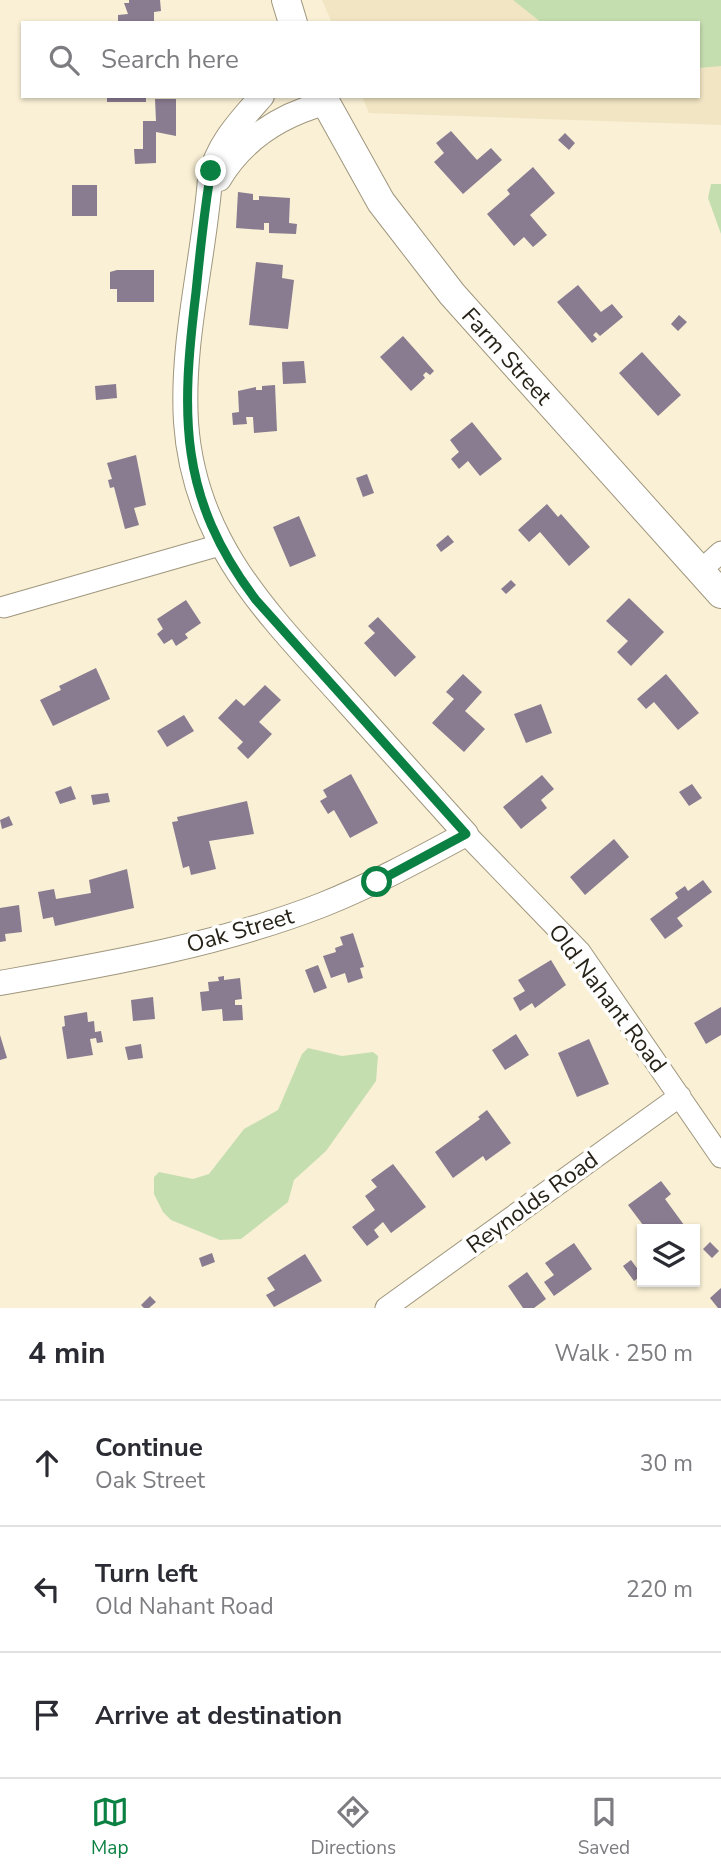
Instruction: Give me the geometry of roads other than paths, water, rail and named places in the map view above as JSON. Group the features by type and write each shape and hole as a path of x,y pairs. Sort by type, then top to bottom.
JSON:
{"main road":[{"path":"286,0 292,21"},
{"name":"Farm Street","path":"324,100 381,202 452,295 721,594"}],"street":[{"name":"Old Nahant Road","path":"260,98 215,158 191,335 186,420 195,481 220,545 271,618 466,834 580,952 721,1157"},
{"name":"Old Nahant Road","path":"209,198 223,172 251,141 286,117 324,100"},
{"path":"4,607 220,545"},
{"path":"700,571 721,552"},
{"name":"Oak Street","path":"0,983 159,952 263,925 377,882 466,834"},
{"name":"Reynolds Road","path":"386,1308 680,1096"}]}
